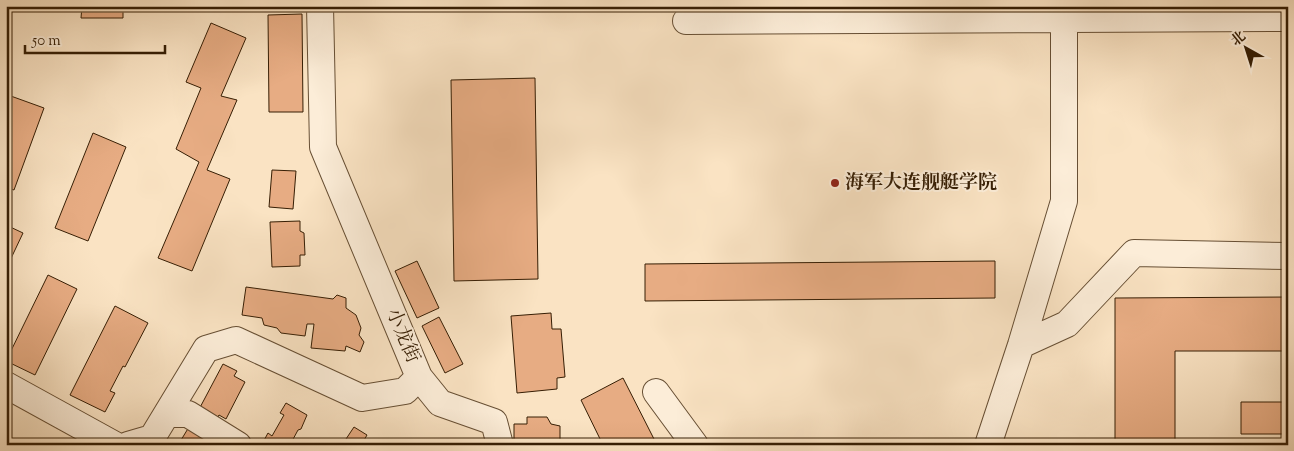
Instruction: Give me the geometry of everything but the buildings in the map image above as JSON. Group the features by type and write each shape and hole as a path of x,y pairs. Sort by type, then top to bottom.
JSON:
{"street":[{"name":"小龙街","path":"128,445 152,438 206,349 236,340 362,398 405,391 419,378 323,147 320,6"},
{"path":"988,445 1021,345 1064,201 1064,13"},
{"path":"686,21 1064,13 1288,18"},
{"path":"1021,345 1067,324 1134,253 1288,256"},
{"path":"419,378 440,403 494,422 500,445"},
{"path":"6,385 115,445"},
{"path":"656,392 695,445"},
{"path":"167,414 188,414 238,445"}],"place":[{"name":"海军大连舰艇学院","path":"835,183"}]}
